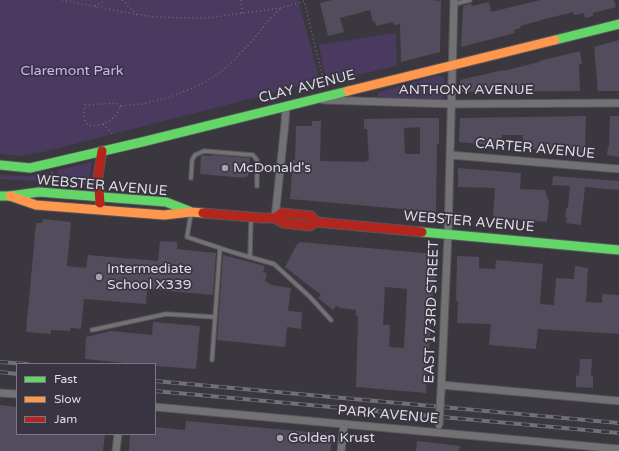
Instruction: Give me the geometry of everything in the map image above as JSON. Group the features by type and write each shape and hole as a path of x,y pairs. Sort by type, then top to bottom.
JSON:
{"main road":[{"name":"CLAY AVENUE","path":"0,165 30,168 150,140 619,24"},
{"path":"100,210 98,176 102,151"},
{"name":"WEBSTER AVENUE","path":"0,196 39,192 166,202 191,212"},
{"name":"WEBSTER AVENUE","path":"10,196 36,205 164,215 191,212 275,218 282,213 311,216 316,222 619,250"}],"street":[{"name":"EAST 173RD STREET","path":"439,432 448,235 454,2"},
{"name":"ANTHONY AVENUE","path":"312,100 451,104 619,103"},
{"path":"275,218 285,130 286,106"},
{"name":"CARTER AVENUE","path":"450,155 619,169"},
{"path":"442,388 619,401"},
{"path":"0,393 16,394"},
{"name":"PARK AVENUE","path":"156,407 439,432 572,448 619,449"},
{"path":"341,451 344,424"},
{"path":"116,451 118,435"}],"lane":[{"path":"454,2 470,0"},
{"path":"191,178 192,160 196,154 204,151 253,155 257,160 257,186"},
{"path":"191,212 188,237 274,264 310,297 331,320"},
{"path":"250,257 251,217"},
{"path":"212,360 220,248"},
{"path":"92,330 166,314 215,317"}],"path":[{"path":"62,0 156,17 192,18 206,18 281,8 304,1 325,86"},
{"path":"95,6 106,0"},
{"path":"122,0 137,14"},
{"path":"241,0 242,13"},
{"path":"121,106 110,121 103,124 94,126 88,125 85,120 85,105 116,103 121,106 142,104 170,97 206,81 221,72 232,62 281,8"},
{"path":"103,124 113,134"},
{"path":"51,171 59,185"}],"green space":[{"name":"Claremont Park","path":"0,0 298,0 320,81 43,152 19,156 0,154"},
{"path":"394,33 396,34 397,66 331,81 326,80 319,45"},
{"path":"435,76 441,76 444,78 445,95 443,98 438,100 378,97 380,92"},
{"path":"92,162 87,185 69,184 57,174 58,170"},
{"path":"0,175 27,176 49,175 51,179 49,182 0,179"}],"building":[{"path":"332,0 441,1 440,52 401,62 400,24 394,25 393,22 376,26 375,21 373,22 370,10 340,18 344,32 328,36 320,3"},
{"path":"540,0 614,0 616,7 593,13 593,16 585,18 584,13 574,15 573,12 534,22 520,26 521,28 514,30 515,33 461,47 463,6 471,3 472,6 489,2 491,12"},
{"path":"619,40 619,91 598,91 594,47"},
{"path":"580,51 582,64 579,64 580,91 460,92 460,80 503,71"},
{"path":"586,116 585,153 522,148 523,135 502,135 501,146 459,142 460,118"},
{"path":"610,116 619,116 619,157 607,155 609,147"},
{"path":"439,118 436,212 290,199 293,160 295,160 296,126 312,126 312,121 321,121 320,161 366,162 369,161 367,129 364,129 364,119","holes":["420,127 420,154 405,154 404,128"]},
{"name":"McDonald's","path":"201,156 250,158 248,177 200,174"},
{"path":"458,168 521,173 520,189 545,190 549,200 547,222 493,217 495,188 458,187"},
{"path":"553,176 619,181 619,190 585,187 581,225 566,223 567,218 565,217 566,208 568,208 570,186 552,185"},
{"path":"43,219 71,222 67,266 86,268 88,255 158,261 160,241 177,242 177,249 216,253 213,295 147,289 146,304 84,299 81,329 71,328 70,331 51,330 51,334 26,332 36,223 42,223"},
{"path":"299,242 436,254 426,393 356,387 358,316 356,316 356,310 336,306 333,310 318,298 321,295 285,267 297,244 298,245","holes":["385,287 407,289 404,348 389,347 390,325 383,325"]},
{"path":"223,255 265,266 263,272 267,273 265,281 272,285 291,288 288,311 302,312 301,329 287,327 285,347 217,340"},
{"path":"457,256 479,257 479,268 495,269 496,260 543,264 540,304 554,305 556,278 574,279 575,266 588,268 586,302 602,303 602,294 619,295 619,334 538,329 536,349 489,345 491,324 457,323"},
{"path":"153,322 200,326 196,369 156,366 156,363 126,363 85,359 86,337 111,331 152,335"},
{"path":"580,359 592,359 591,376 593,376 593,388 576,387 576,375 579,376"},
{"path":"0,405 16,407 16,435 105,435 103,451 0,451"},
{"path":"186,421 332,434 331,451 129,451 130,435 156,435 156,427 185,430"},
{"path":"417,441 460,446 459,451 416,451"}],"railway":[{"path":"0,362 16,363"},
{"path":"0,372 16,374"},
{"path":"156,381 619,423"},
{"path":"156,391 619,433"}],"traffic: fast":[{"path":"555,40 619,24"},
{"path":"0,165 30,168 348,91"},
{"path":"0,196 39,192 166,202 189,211"},
{"path":"422,232 619,250"}],"traffic: slow":[{"path":"348,91 555,40"},
{"path":"10,196 36,205 164,215 191,212 203,213"}],"traffic: jam":[{"path":"100,203 98,176 102,151"},
{"path":"203,213 275,218 283,223 310,226 316,222 422,232"},
{"path":"275,218 282,213 311,216 316,222"}],"place":[{"name":"McDonald's","path":"225,168"},
{"name":"Intermediate School X339","path":"99,277"},
{"name":"Golden Krust","path":"280,438"}]}
